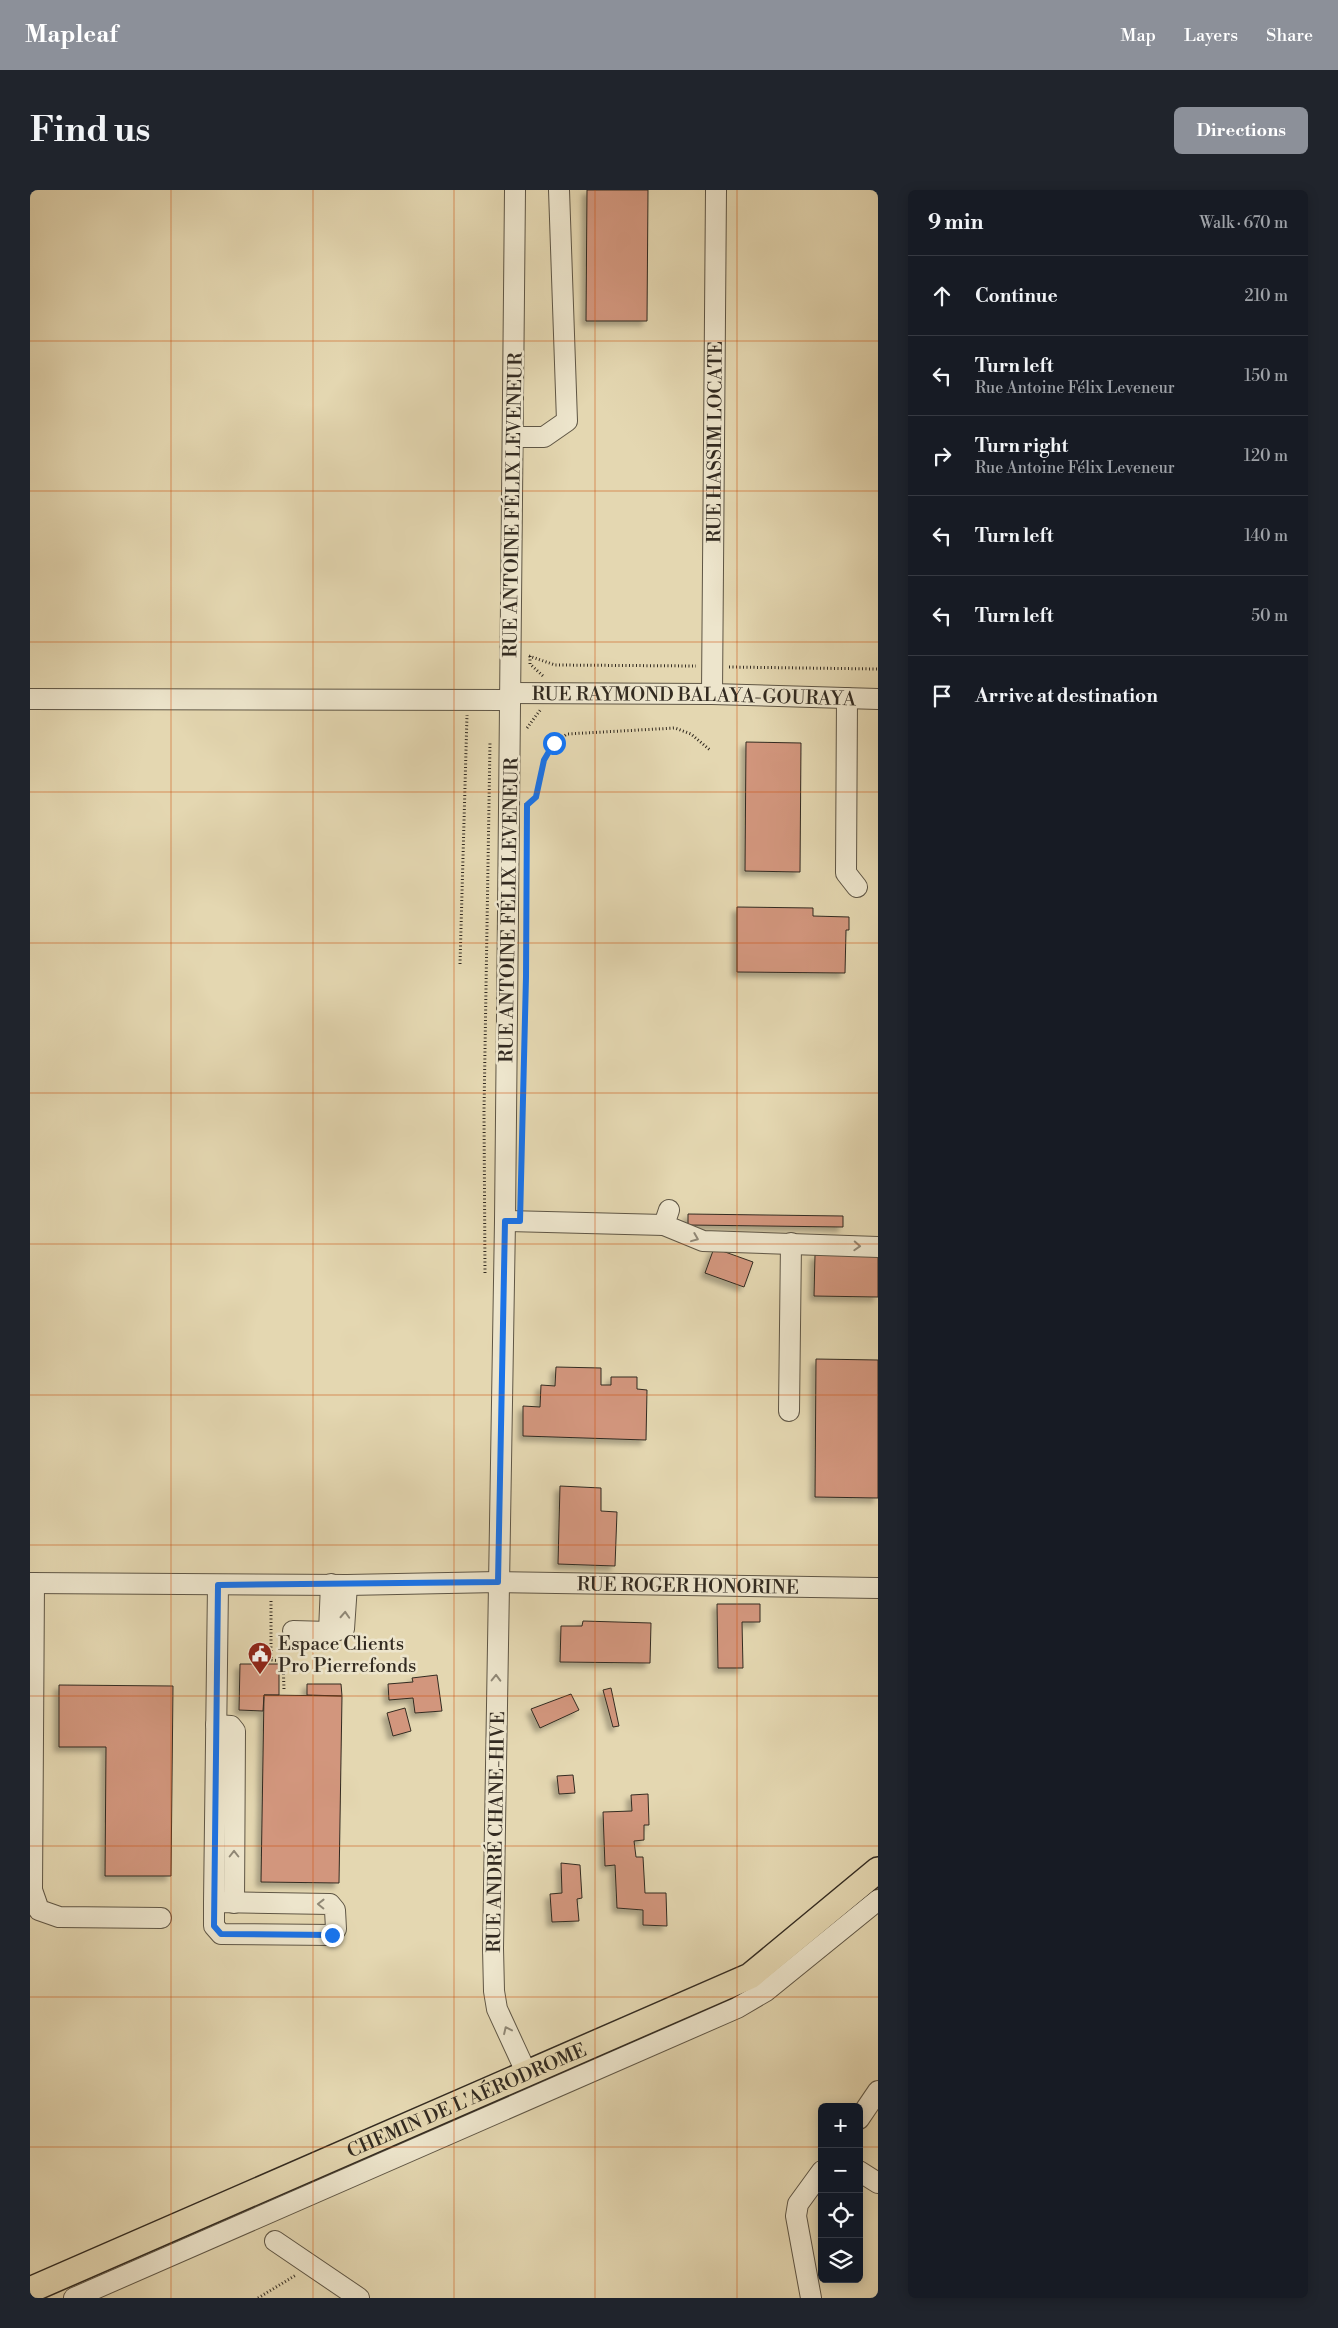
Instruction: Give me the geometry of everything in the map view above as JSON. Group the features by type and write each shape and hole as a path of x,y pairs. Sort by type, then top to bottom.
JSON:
{"main road":[{"name":"CHEMIN DE L'AÉRODROME","path":"30,2290 750,1976 878,1870"}],"street":[{"name":"RUE ANTOINE FÉLIX LEVENEUR","path":"498,1582 505,1221 521,807 510,696 515,190"},
{"path":"513,437 544,437 567,421 559,190"},
{"name":"RUE HASSIM LOCATE","path":"712,694 716,190"},
{"name":"RUE RAYMOND BALAYA-GOURAYA","path":"30,699 467,700 510,696 712,694 878,698"},
{"path":"847,698 846,873 857,887"},
{"path":"505,1221 667,1218 703,1241 878,1247"},
{"path":"789,1411 790,1244"},
{"path":"161,1918 59,1917 39,1910 36,1903 32,1890 32,1583 218,1585 498,1582"},
{"name":"RUE ROGER HONORINE","path":"498,1582 878,1588"},
{"name":"RUE ANDRÉ CHANE-HIVE","path":"498,1582 494,1991 497,2009 527,2074"},
{"path":"293,1631 329,1632 339,1584"},
{"path":"214,1902 330,1904 335,1910 336,1929 332,1935 221,1934 214,1926 214,1902 216,1725 218,1585"},
{"path":"216,1725 231,1726 235,1731 234,1903"},
{"path":"74,2298 737,2008 766,1991 878,1900"},
{"path":"863,2113 878,2091"},
{"path":"811,2298 796,2216 798,2204 818,2176"},
{"path":"276,2241 359,2298"}],"path":[{"path":"530,656 530,664 544,677"},
{"path":"696,675 698,665"},
{"path":"460,964 467,700"},
{"path":"520,732 526,730 542,708"},
{"path":"521,807 536,797 544,760 554,743 567,734 675,728 691,734 710,750"},
{"path":"485,1278 484,1111 490,740"},
{"path":"521,807 527,795"},
{"path":"271,1598 271,1660 283,1661 284,1689"},
{"path":"258,2298 312,2266"}],"building":[{"path":"587,190 648,190 647,321 586,321"},
{"path":"746,742 801,743 800,872 745,871"},
{"path":"737,907 813,908 813,916 849,917 849,930 846,930 845,973 737,972"},
{"path":"688,1214 843,1216 843,1227 688,1225"},
{"path":"714,1248 753,1262 744,1287 705,1273"},
{"path":"815,1255 878,1256 878,1297 814,1296"},
{"path":"816,1359 878,1360 878,1498 815,1497"},
{"path":"556,1367 601,1368 601,1385 611,1385 611,1377 637,1377 637,1389 647,1390 646,1440 523,1436 523,1406 540,1407 541,1385 555,1386"},
{"path":"560,1486 601,1488 601,1511 617,1512 615,1566 558,1564"},
{"path":"717,1604 760,1604 760,1622 742,1622 743,1668 718,1668"},
{"path":"583,1621 651,1623 650,1663 560,1662 561,1626 582,1626"},
{"path":"240,1664 279,1664 279,1695 264,1695 263,1711 239,1710"},
{"path":"437,1675 442,1711 415,1713 413,1698 389,1700 388,1684 413,1682 412,1678"},
{"path":"307,1684 341,1684 342,1696 307,1695"},
{"path":"59,1685 173,1686 171,1876 105,1876 106,1747 59,1747"},
{"path":"611,1688 619,1726 613,1727 603,1690"},
{"path":"571,1694 579,1710 540,1728 531,1709"},
{"path":"264,1695 342,1696 339,1883 261,1882"},
{"path":"405,1708 411,1731 393,1736 387,1713"},
{"path":"573,1775 575,1793 559,1794 557,1776"},
{"path":"648,1794 649,1825 644,1825 644,1840 634,1841 636,1857 643,1857 645,1893 666,1893 667,1926 643,1925 643,1910 617,1908 615,1865 605,1866 603,1812 632,1811 631,1795"},
{"path":"561,1863 580,1865 582,1898 577,1899 579,1921 552,1922 550,1894 562,1893"}],"place":[{"name":"Espace Clients Pro Pierrefonds","path":"260,1675"}],"route":[{"path":"332,1935 221,1934 214,1926 218,1585 498,1582 505,1221 520,1221 526,977 527,805 536,797 544,760 554,743"}]}
